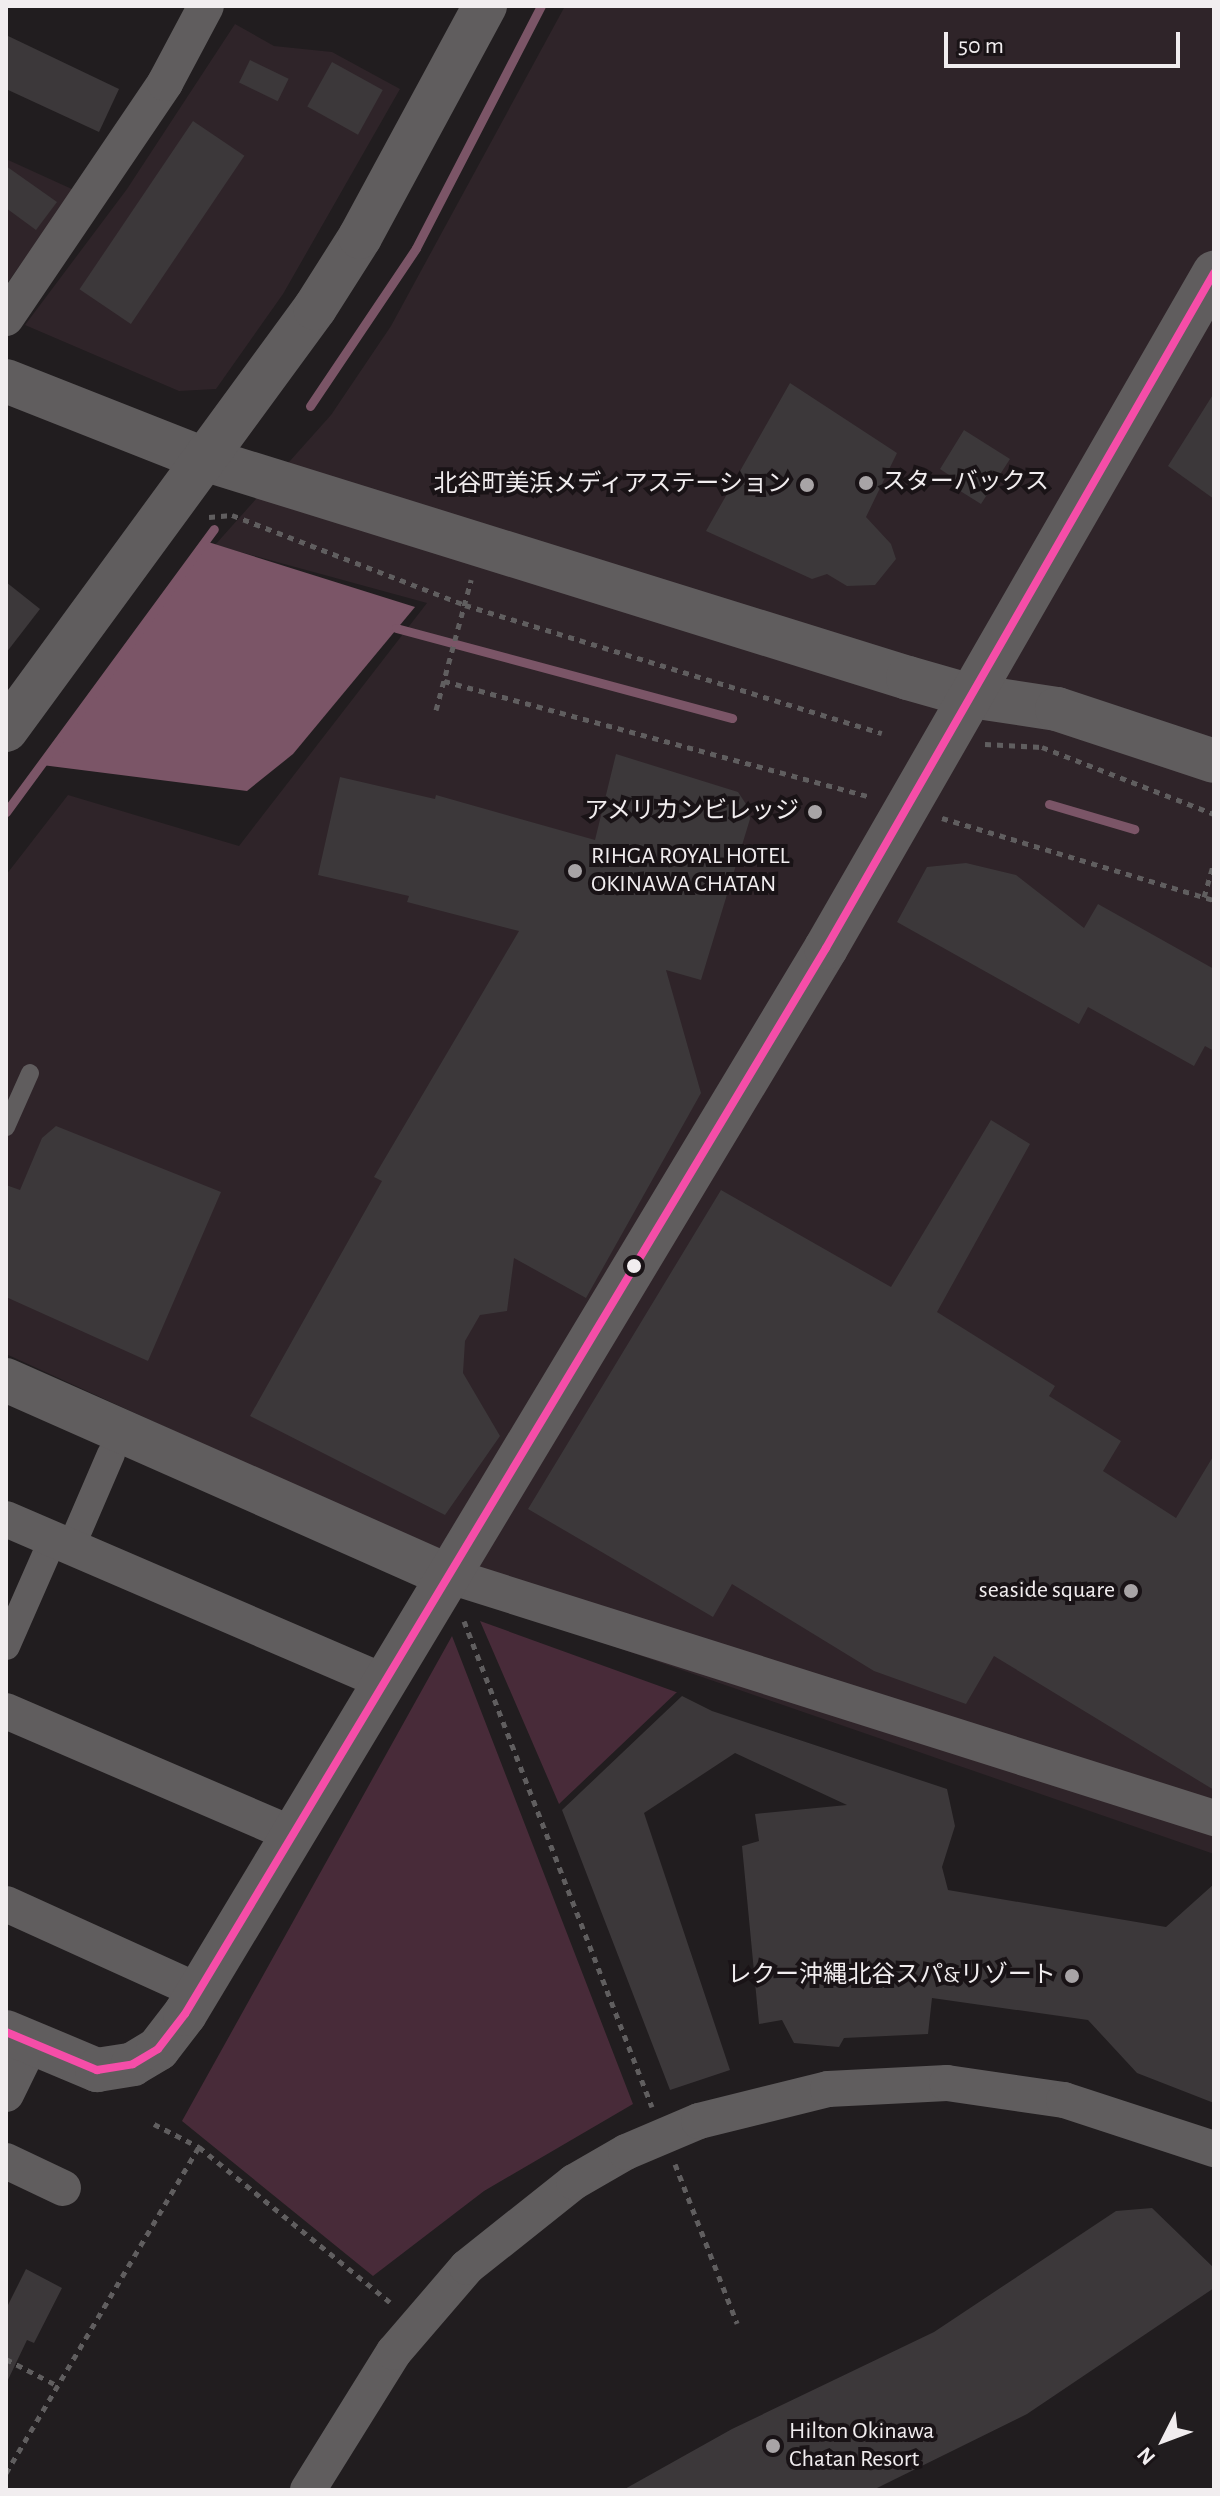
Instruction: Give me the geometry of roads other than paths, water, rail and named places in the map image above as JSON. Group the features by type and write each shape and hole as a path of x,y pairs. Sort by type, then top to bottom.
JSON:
{"street":[{"path":"6,318 165,83 206,6"},
{"path":"6,730 207,460 360,237 485,6"},
{"path":"6,2094 19,2037 97,2070 133,2064 158,2049 198,1991 906,807 1214,273"},
{"path":"6,381 207,460 971,696 1057,709 1214,761"},
{"path":"6,1380 447,1575 1214,1818"},
{"path":"6,1646 111,1454"},
{"path":"6,1519 382,1681"},
{"path":"6,1711 291,1834"},
{"path":"6,1904 198,1991"},
{"path":"308,2490 394,2352 476,2258 574,2182 626,2152 699,2121 828,2089 947,2083 1064,2100 1214,2149"},
{"path":"6,2161 63,2188"}],"lane":[{"path":"6,1127 30,1073"}],"waterway":[{"path":"310,406 416,248 541,6"},
{"path":"6,812 214,529"},
{"path":"396,628 732,718"},
{"path":"1049,804 1134,829"}],"place":[{"name":"スターバックス","path":"866,483"},
{"name":"北谷町美浜メディアステーション","path":"807,485"},
{"name":"アメリカンビレッジ","path":"815,812"},
{"name":"RIHGA ROYAL HOTEL OKINAWA CHATAN","path":"575,871"},
{"name":"seaside square","path":"1131,1591"},
{"name":"レクー沖縄北谷スパ&リゾート","path":"1072,1976"},
{"name":"Hilton Okinawa Chatan Resort","path":"773,2446"}]}
